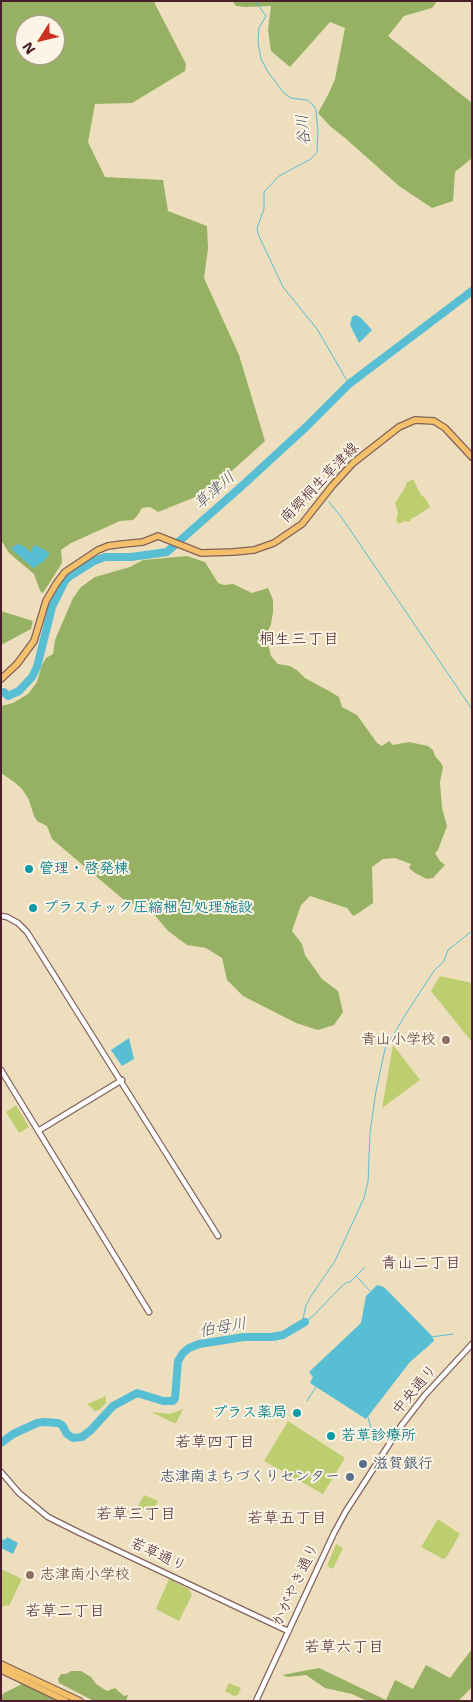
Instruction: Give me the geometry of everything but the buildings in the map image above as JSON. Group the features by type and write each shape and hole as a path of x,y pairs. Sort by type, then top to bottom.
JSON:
{"main road":[{"name":"南郷桐生草津線","path":"1,679 17,664 34,641 50,593 65,572 98,550 108,546 143,542 158,536 201,553 254,550 274,543 302,524 353,463 399,427 415,420 434,421 445,428 472,457"},
{"path":"1,1664 80,1701"},
{"path":"1,1670 66,1701"}],"street":[{"path":"1,916 18,923 27,932 122,1080 218,1236"},
{"path":"1,1070 148,1312"},
{"path":"38,1131 122,1080"},
{"name":"中央通り","path":"380,1456 425,1395 472,1344"},
{"name":"かがやき通り","path":"256,1701 334,1534 380,1456"},
{"name":"若草通り","path":"1,1472 16,1491 48,1517 288,1631"}],"green space":[{"path":"1,1 155,1 186,64 185,71 132,103 95,104 88,142 105,177 163,180 168,211 207,226 208,249 204,278 239,355 265,441 225,477 198,496 158,512 150,507 142,508 133,520 120,521 71,543 61,550 62,563 43,593 34,574 9,553 1,540"},
{"path":"232,1 437,1 432,8 404,16 388,36 472,103 472,158 455,172 453,201 432,208 399,186 330,126 318,113 335,79 345,28 330,22 290,67 271,51 268,30 271,6 236,6"},
{"path":"413,479 430,507 413,517 409,522 404,521 399,524 396,521 398,513 395,503 406,483"},
{"path":"187,556 205,562 218,583 224,585 233,584 252,593 268,588 273,600 273,612 266,636 271,656 278,664 290,666 305,678 339,697 342,707 357,715 377,743 382,746 389,741 393,745 409,742 428,746 433,750 443,767 440,782 442,808 447,826 438,850 435,853 445,865 433,878 427,879 415,873 409,868 411,864 395,858 383,859 372,867 373,903 357,914 353,916 347,908 310,896 301,905 292,931 302,944 305,955 322,979 338,991 343,1012 334,1025 318,1030 296,1023 243,996 227,980 222,958 206,948 187,945 168,931 153,913 124,900 52,839 47,826 37,821 34,816 29,800 22,789 1,773 1,706 13,703 28,694 37,682 46,658 53,654 55,640 73,598 81,587 95,577 130,567 143,560"},
{"path":"1,611 33,621 31,629 1,645"},
{"path":"440,976 472,983 472,1042 431,991"},
{"path":"393,1045 420,1080 382,1108"},
{"path":"16,1105 29,1127 19,1133 6,1112"},
{"path":"106,1396 106,1403 99,1410 95,1411 87,1404"},
{"path":"183,1409 176,1423 153,1413 170,1414"},
{"path":"288,1421 345,1458 323,1494 264,1461"},
{"path":"144,1495 158,1501 151,1513 138,1506"},
{"path":"438,1519 460,1534 446,1558 443,1559 421,1547"},
{"path":"336,1544 343,1548 333,1569 327,1566"},
{"path":"1,1569 22,1579 9,1606 6,1605 1,1608"},
{"path":"169,1579 189,1589 192,1595 179,1621 156,1609"},
{"path":"472,1649 472,1687 458,1701 367,1701 352,1694 325,1688 306,1675 288,1677 282,1675 319,1668 386,1700 395,1680 413,1689 426,1665 450,1678"},
{"path":"81,1671 107,1691 115,1688 124,1696 128,1695 126,1701 94,1701 59,1683 58,1679 61,1674"},
{"path":"229,1683 241,1688 238,1695 234,1696 225,1691"},
{"path":"22,1684 57,1701 1,1701 1,1696 4,1693"}],"water":[{"path":"355,315 360,317 372,330 359,343 350,325 352,317"},
{"path":"17,544 24,546 30,552 35,545 50,554 43,562 33,568 8,546 13,548"},
{"path":"129,1038 134,1059 122,1066 111,1050"},
{"path":"377,1285 384,1287 432,1336 434,1341 410,1362 366,1419 310,1383 313,1377 309,1372 361,1323 366,1296"},
{"path":"7,1537 18,1543 13,1554 1,1548 2,1539 5,1540"}],"waterway":[{"name":"谷川","path":"255,1 266,16 259,28 258,43 261,59 284,93 291,98 307,100 313,105 316,110 318,133 317,152 311,159 279,176 264,192 264,209 257,228 258,234 283,287 317,329 349,384"},
{"name":"草津川","path":"1,693 4,692 8,696 19,691 32,677 37,667 52,607 65,581 70,576 94,561 105,557 131,557 167,552 306,427 349,384 472,291"},
{"path":"329,502 342,518 472,709"},
{"path":"365,1267 305,1322 303,1319 306,1305 335,1261 364,1198 368,1182 370,1132 385,1049 434,971 444,961 448,950 472,931"},
{"path":"357,1277 370,1291"},
{"name":"伯母川","path":"1,1443 13,1434 37,1423 44,1422 62,1425 67,1434 73,1438 82,1437 113,1406 137,1393 163,1401 173,1401 175,1398 178,1361 189,1348 199,1344 244,1337 283,1335 305,1322"},
{"path":"432,1337 453,1334"},
{"name":"伯母川","path":"271,1337 276,1342"},
{"path":"307,1401 316,1387"},
{"path":"368,1417 373,1436"}],"place":[{"name":"管理・啓発棟","path":"29,869"},
{"name":"プラスチック圧縮梱包処理施設","path":"33,908"},
{"name":"青山小学校","path":"446,1040"},
{"name":"プラス薬局","path":"297,1413"},
{"name":"若草診療所","path":"331,1436"},
{"name":"滋賀銀行","path":"363,1464"},
{"name":"志津南まちづくりセンター","path":"350,1477"},
{"name":"志津南小学校","path":"30,1575"}],"district":[{"name":"桐生三丁目","path":"299,640"},
{"name":"青山二丁目","path":"421,1264"},
{"name":"若草四丁目","path":"215,1443"},
{"name":"若草三丁目","path":"136,1515"},
{"name":"若草五丁目","path":"287,1519"},
{"name":"若草二丁目","path":"65,1612"},
{"name":"若草六丁目","path":"344,1648"}]}
